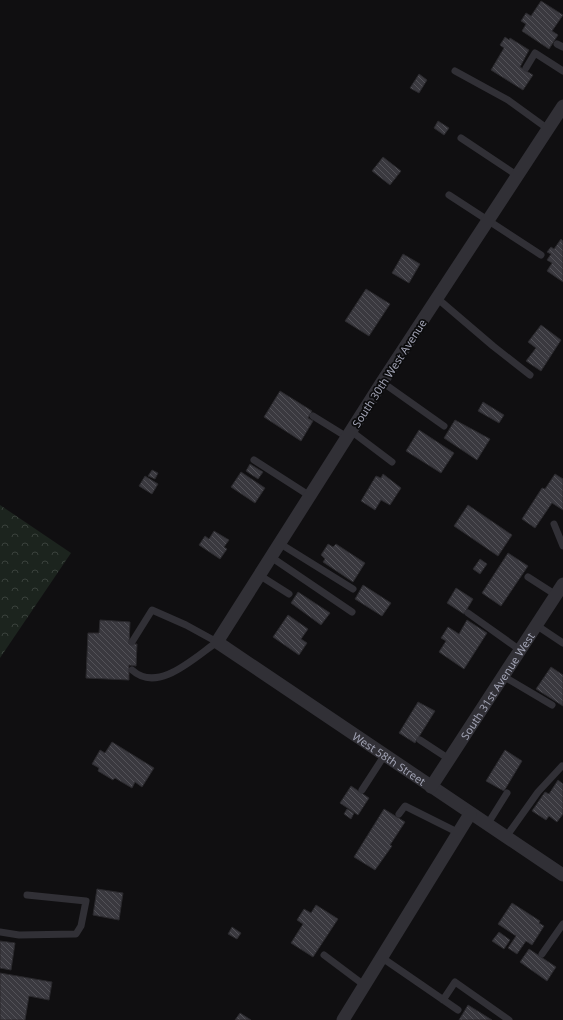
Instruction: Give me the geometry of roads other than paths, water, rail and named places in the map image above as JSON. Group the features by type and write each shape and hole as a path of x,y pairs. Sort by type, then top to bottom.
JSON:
{"street":[{"name":"South 30th West Avenue","path":"217,642 382,382 438,299 563,106"},
{"name":"South 31st Avenue West","path":"431,787 560,589"},
{"name":"West 58th Street","path":"217,642 470,814 563,875"},
{"path":"343,1020 470,814"}],"lane":[{"path":"526,68 535,53 563,71"},
{"path":"455,71 508,100 548,129"},
{"path":"461,138 518,176"},
{"path":"449,195 541,256"},
{"path":"438,299 493,346 530,375"},
{"path":"382,382 444,426"},
{"path":"313,416 349,434 392,462"},
{"path":"254,460 310,496"},
{"path":"554,524 563,546"},
{"path":"279,543 354,589"},
{"path":"271,557 352,612"},
{"path":"259,575 289,594"},
{"path":"528,577 560,589"},
{"path":"132,642 152,610 186,625 217,642 172,673 155,678 138,675 132,670"},
{"path":"468,613 520,650"},
{"path":"536,625 563,643"},
{"path":"503,676 552,706"},
{"path":"420,740 449,759"},
{"path":"362,790 384,756"},
{"path":"506,837 538,792 562,766"},
{"path":"487,825 507,793"},
{"path":"399,814 405,806 459,833"},
{"path":"0,932 19,935 76,934 81,926 86,901 27,895"},
{"path":"542,954 563,924"},
{"path":"324,955 364,985"},
{"path":"381,957 458,1010"},
{"path":"443,1000 455,982 509,1020"}]}
